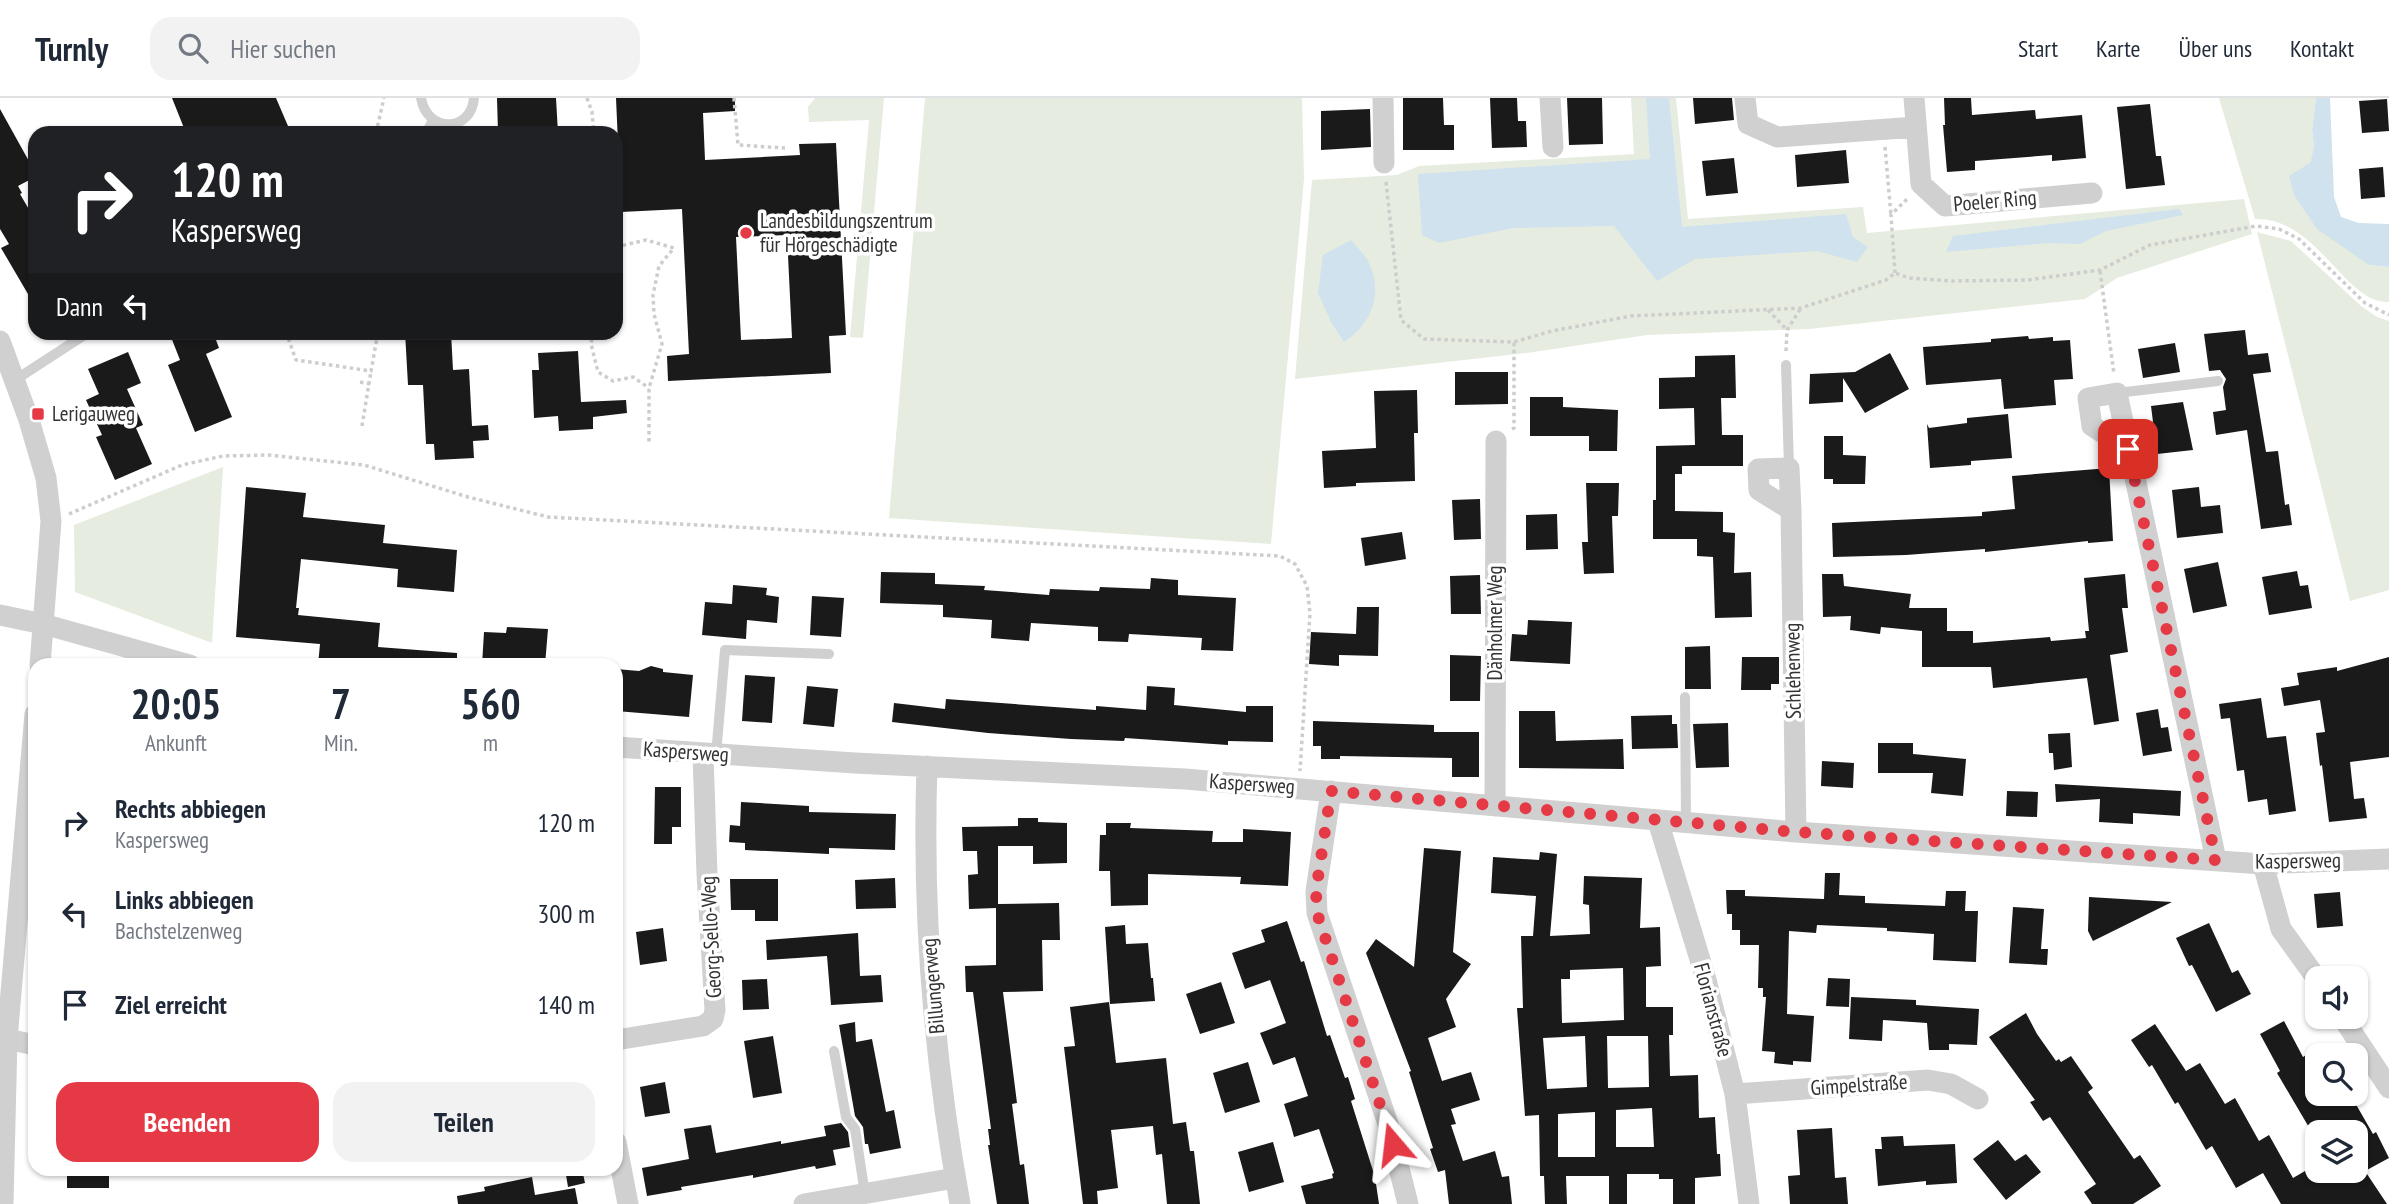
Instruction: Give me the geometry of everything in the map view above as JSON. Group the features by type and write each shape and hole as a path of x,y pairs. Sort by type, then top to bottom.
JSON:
{"street":[{"path":"1383,98 1384,163"},
{"path":"1550,98 1553,147"},
{"path":"1745,98 1748,124 1777,137 1916,127"},
{"path":"1914,98 1921,184"},
{"name":"Poeler Ring","path":"1921,184 1945,206 2092,192"},
{"path":"0,341 46,478 51,521 41,658"},
{"path":"2128,449 2092,426 2088,398 2117,393 2216,860"},
{"name":"Dänholmer Weg","path":"1494,806 1496,441"},
{"path":"1789,468 1759,469 1759,490 1791,510"},
{"name":"Schlehenweg","path":"1789,468 1796,832"},
{"path":"0,615 43,624 165,658"},
{"name":"Kaspersweg","path":"623,748 1299,787 1796,832 2263,863 2389,859"},
{"name":"Georg-Sello-Weg","path":"623,1039 703,1026 713,1019 715,1010 710,754"},
{"name":"Billungerweg","path":"927,766 928,924 935,1014 960,1204"},
{"path":"1331,791 1316,891 1317,913 1388,1124 1408,1204"},
{"name":"Florianstraße","path":"1658,821 1705,976 1735,1094 1749,1204"},
{"path":"2263,863 2281,929 2308,966"},
{"path":"3,1204 7,1039 28,883"},
{"path":"2350,1029 2389,1088"},
{"path":"7,1039 28,1044"},
{"name":"Gimpelstraße","path":"1735,1094 1928,1080 1951,1084 1978,1099"},
{"path":"623,1176 628,1204"},
{"path":"804,1204 852,1198 956,1178"}],"lane":[{"path":"421,98 427,114 441,124 458,122 471,110 474,98"},
{"path":"430,126 433,120"},
{"path":"15,380 77,340"},
{"path":"1786,365 1789,468"},
{"path":"2117,393 2218,381"},
{"path":"710,754 725,650 829,654"},
{"path":"1685,697 1686,823"},
{"path":"834,1051 846,1117 855,1129 852,1198"}],"path":[{"path":"378,126 384,98"},
{"path":"587,98 593,126"},
{"path":"734,98 738,145 785,148"},
{"path":"1884,130 1895,273"},
{"path":"1384,163 1401,320 1424,339 1514,342 1552,331 1631,316 1801,308 1886,280 1895,273"},
{"path":"1891,215 1921,184"},
{"path":"1895,273 1909,278 1952,281 2028,280 2099,270 2150,245 2256,226 2279,229 2299,239 2365,303 2389,315"},
{"path":"623,245 646,240 674,248 659,266 653,295 654,314 662,344 649,388 649,442"},
{"path":"2099,270 2117,393"},
{"path":"1786,365 1787,330 1801,308"},
{"path":"1768,310 1787,330"},
{"path":"289,340 296,360 372,371"},
{"path":"362,426 377,340"},
{"path":"592,340 598,372 613,381 633,377 649,388"},
{"path":"1496,441 1514,428 1514,342"},
{"path":"360,382 370,384"},
{"path":"51,521 182,465 222,456 268,455 364,465 468,497 548,517 1280,556 1295,564 1307,586 1310,613 1299,787"}],"shaded area":[{"path":"815,98 884,98 863,338 850,337 869,120 809,122 808,107"},
{"path":"925,98 1302,98 1304,179 1271,544 889,518"},
{"path":"1631,98 1676,98 1688,219 1863,207 1867,233 2244,199 2252,234 2117,278 2085,299 1809,329 1647,335 1527,353 1295,379 1312,180 1397,175 1419,166 1634,154"},
{"path":"2219,98 2316,98 2312,130 2314,147 2310,163 2368,265 2389,267 2389,302 2373,299 2358,290 2296,231 2277,222 2255,219"},
{"path":"2257,232 2291,241 2361,306 2377,317 2389,321 2389,590 2350,601"},
{"path":"223,467 212,643 75,592 74,525"}],"water":[{"path":"1646,98 1669,98 1682,227 1846,214 1853,237 1868,247 1857,262 1817,251 1695,259 1657,281 1614,226 1513,228 1439,243 1422,235 1418,174 1650,159"},
{"path":"2316,98 2330,98 2334,197 2341,217 2359,223 2389,224 2389,267 2369,265 2317,229 2294,195 2289,176 2310,163 2314,147 2312,130"},
{"path":"2179,209 2183,215 2106,231 2080,244 2048,243 1946,252 1953,236"},
{"path":"1351,240 1368,261 1373,273 1375,296 1362,326 1344,342 1331,322 1318,293 1323,255"}],"building":[{"path":"172,98 276,98 288,126 183,126"},
{"path":"497,98 556,98 558,126 498,126"},
{"path":"616,98 735,98 735,111 703,113 705,160 800,155 799,144 836,143 846,335 829,336 831,373 668,381 667,356 689,354 682,209 623,212 623,126 617,126","holes":["787,235 792,338 741,340 736,237"]},
{"path":"1403,98 1443,98 1444,125 1454,125 1454,150 1403,150"},
{"path":"1490,98 1517,98 1518,121 1526,121 1527,147 1492,148"},
{"path":"1567,98 1602,98 1603,144 1569,145"},
{"path":"1693,98 1732,98 1734,120 1695,124"},
{"path":"1944,98 1971,98 1972,115 2035,110 2036,119 2082,115 2086,158 2052,161 2052,155 1975,161 1975,170 1947,172"},
{"path":"2387,99 2389,131 2362,133 2359,101"},
{"path":"2150,104 2156,156 2161,156 2165,185 2126,189 2117,107"},
{"path":"0,109 28,159 28,181 18,186 28,208 28,294 1,248 9,244 0,229"},
{"path":"1370,109 1371,147 1321,150 1321,111"},
{"path":"1846,150 1849,183 1797,187 1795,155"},
{"path":"1734,158 1738,193 1706,196 1702,161"},
{"path":"2383,167 2385,197 2361,199 2359,169"},
{"path":"2245,330 2248,355 2268,353 2271,372 2253,374 2266,452 2278,451 2285,505 2289,504 2292,525 2261,529 2247,430 2216,435 2213,412 2226,410 2223,387 2226,379 2220,370 2209,371 2204,334"},
{"path":"2028,336 2029,339 2053,337 2053,341 2070,340 2073,379 2054,380 2056,405 2004,409 2001,379 1926,385 1923,347 1991,342 1991,339"},
{"path":"172,340 216,340 219,348 206,354 232,417 195,432 168,365 180,360"},
{"path":"405,340 451,340 453,370 469,369 472,426 488,425 489,440 473,441 474,458 435,460 434,444 426,444 423,385 408,385"},
{"path":"2175,343 2180,372 2143,378 2138,349"},
{"path":"578,351 581,402 626,400 627,413 593,417 593,429 559,431 558,416 534,418 532,370 539,370 538,353"},
{"path":"128,352 141,383 127,389 143,425 136,428 152,464 115,480 96,437 102,435 86,400 99,394 88,369"},
{"path":"1890,353 1909,389 1865,413 1843,378 1843,402 1809,404 1810,374 1855,372"},
{"path":"1735,355 1736,398 1721,398 1722,435 1743,435 1743,466 1682,466 1682,474 1675,474 1675,511 1723,512 1723,532 1735,533 1734,573 1751,572 1752,617 1715,618 1713,557 1697,556 1697,539 1653,539 1656,446 1695,445 1694,408 1659,409 1659,378 1695,377 1695,356"},
{"path":"1455,372 1508,372 1508,404 1455,405"},
{"path":"1417,390 1415,481 1356,483 1356,486 1324,488 1322,451 1376,448 1374,391"},
{"path":"1530,397 1563,397 1563,407 1618,410 1617,451 1589,451 1589,436 1530,436"},
{"path":"2183,402 2193,450 2157,454 2151,406"},
{"path":"2008,414 2012,458 1930,468 1927,424 1929,428 1967,423 1967,418"},
{"path":"1824,436 1843,436 1843,455 1866,456 1865,484 1833,484 1833,479 1824,479"},
{"path":"2109,468 2113,541 2088,541 1985,552 1985,549 1833,557 1832,523 1982,516 1982,512 2015,509 2012,476"},
{"path":"1586,483 1619,483 1618,516 1612,516 1614,573 1584,574 1582,542 1588,542"},
{"path":"246,487 306,493 303,517 385,525 383,543 457,550 454,592 397,587 398,569 301,559 296,608 299,608 298,615 380,623 378,647 457,653 457,658 319,658 320,644 236,637"},
{"path":"2199,487 2201,507 2220,505 2223,533 2177,538 2172,490"},
{"path":"1480,499 1481,539 1454,540 1452,500"},
{"path":"1557,514 1558,549 1526,550 1526,515"},
{"path":"1402,532 1406,559 1365,566 1361,538"},
{"path":"2218,562 2227,606 2193,613 2184,569"},
{"path":"2297,571 2300,586 2308,585 2312,608 2269,615 2262,577"},
{"path":"881,572 935,573 935,584 985,586 984,590 1049,595 1050,589 1150,589 1151,578 1178,580 1178,595 1236,598 1233,651 1201,650 1202,638 1129,634 1128,642 1098,641 1098,627 1031,623 1029,641 991,638 992,620 943,617 943,605 880,603"},
{"path":"1822,574 1843,574 1844,586 1911,594 1909,608 1947,608 1947,631 1973,631 1973,643 2050,637 2051,641 2086,638 2085,631 2089,631 2084,578 2125,574 2128,608 2122,608 2128,652 2110,655 2119,721 2094,725 2087,678 1993,688 1991,667 1922,667 1922,631 1881,627 1880,634 1850,630 1851,616 1823,617"},
{"path":"1480,575 1481,614 1451,614 1450,576"},
{"path":"733,585 767,588 766,595 779,597 777,623 747,620 746,639 702,635 705,602 732,604"},
{"path":"812,596 844,598 841,637 810,635"},
{"path":"1357,607 1379,607 1378,656 1339,655 1339,666 1309,664 1311,632 1356,634"},
{"path":"1528,620 1572,622 1570,664 1510,661 1512,634 1527,635"},
{"path":"507,627 548,629 546,658 482,658 484,632 506,633"},
{"path":"1710,646 1711,689 1685,689 1685,647"},
{"path":"1450,655 1481,656 1480,701 1450,701"},
{"path":"1742,657 1779,657 1779,684 1771,684 1771,690 1741,690"},
{"path":"2389,657 2389,757 2350,762 2354,799 2364,798 2367,818 2329,822 2316,733 2325,732 2320,700 2284,706 2281,688 2299,685 2297,673 2337,667 2337,671"},
{"path":"651,666 663,669 663,672 693,675 689,717 623,712 623,670 639,671"},
{"path":"745,675 775,677 772,723 742,721"},
{"path":"807,686 838,689 834,727 803,724"},
{"path":"1147,686 1175,688 1174,705 1246,712 1246,706 1273,706 1273,742 1228,741 1228,745 1125,738 1124,741 1071,739 892,722 894,703 945,709 946,699 1096,710 1096,706 1146,710"},
{"path":"2261,698 2267,738 2286,736 2296,811 2269,815 2267,799 2248,802 2244,770 2237,771 2230,718 2221,719 2219,704"},
{"path":"2158,709 2161,728 2168,727 2172,751 2143,756 2136,713"},
{"path":"1519,711 1555,711 1556,741 1623,739 1624,769 1519,768"},
{"path":"1672,715 1672,724 1677,724 1678,748 1632,749 1631,716"},
{"path":"1313,721 1434,725 1434,732 1479,732 1479,777 1452,777 1452,758 1340,756 1340,759 1321,759 1321,746 1313,746"},
{"path":"1728,723 1729,767 1696,768 1693,724"},
{"path":"2070,733 2072,767 2054,770 2053,753 2049,753 2048,734"},
{"path":"1878,743 1913,743 1913,754 1966,759 1963,796 1931,793 1933,773 1878,773"},
{"path":"1822,761 1854,763 1853,788 1821,786"},
{"path":"2055,784 2181,791 2180,816 2133,813 2133,824 2099,822 2100,799 2056,802"},
{"path":"655,787 681,787 681,827 672,827 672,844 654,844"},
{"path":"2007,791 2038,792 2037,817 2006,816"},
{"path":"741,802 809,806 809,812 896,814 895,850 829,848 829,854 745,850 745,843 729,842 730,825 740,826"},
{"path":"1018,818 1067,823 1067,863 1033,864 1033,846 998,846 998,904 1059,903 1060,940 1042,940 1043,991 1003,992 1017,1103 1012,1104 1020,1165 1024,1164 1029,1204 997,1204 988,1145 988,1129 991,1129 973,992 966,992 965,966 996,965 996,908 969,909 968,875 978,874 977,851 963,851 962,827 1018,826"},
{"path":"1106,823 1131,823 1130,828 1213,831 1212,842 1243,842 1243,829 1291,832 1288,886 1240,884 1241,877 1148,874 1148,905 1111,906 1110,871 1099,871 1100,835 1106,835"},
{"path":"1424,848 1461,851 1453,952 1471,964 1446,999 1456,1027 1428,1038 1442,1081 1471,1072 1480,1100 1451,1109 1456,1124 1451,1125 1463,1161 1495,1151 1502,1177 1509,1176 1512,1204 1449,1204 1445,1170 1438,1172 1409,1072 1411,1071 1366,953 1376,939 1414,967"},
{"path":"1540,852 1557,854 1550,936 1590,934 1589,905 1583,904 1584,876 1642,878 1640,928 1660,927 1661,966 1646,967 1646,1007 1673,1007 1673,1035 1669,1035 1670,1076 1698,1075 1699,1118 1715,1117 1721,1176 1695,1178 1695,1204 1673,1204 1673,1179 1659,1179 1659,1174 1627,1174 1627,1204 1609,1204 1609,1176 1566,1176 1567,1204 1545,1204 1544,1176 1540,1176 1539,1115 1525,1116 1517,1008 1523,1008 1521,936 1533,936 1536,896 1491,893 1493,857 1539,860","holes":["1623,968 1624,1020 1562,1023 1561,979 1570,979 1570,970","1585,1036 1587,1087 1547,1089 1543,1038","1607,1036 1648,1036 1649,1087 1608,1088","1652,1108 1654,1147 1616,1147 1616,1110","1595,1112 1595,1157 1558,1157 1558,1114"]},
{"path":"1825,873 1840,873 1839,895 1865,896 1865,903 1945,906 1946,891 1966,891 1965,911 1978,911 1976,962 1933,960 1934,934 1887,931 1887,928 1817,925 1816,933 1789,931 1787,1014 1814,1016 1811,1062 1793,1061 1793,1065 1774,1063 1775,1052 1762,1051 1766,997 1763,997 1763,988 1758,988 1759,945 1740,945 1740,930 1732,930 1732,914 1727,914 1726,890 1745,890 1745,896 1824,899"},
{"path":"895,878 896,908 856,909 855,880"},
{"path":"730,879 778,879 778,921 755,921 755,910 731,910"},
{"path":"2340,892 2343,926 2317,928 2314,894"},
{"path":"2089,897 2172,902 2093,941 2088,931"},
{"path":"2013,907 2044,909 2041,949 2048,949 2047,965 2009,963"},
{"path":"1287,921 1301,962 1304,961 1327,1036 1330,1035 1345,1078 1348,1077 1355,1099 1351,1101 1375,1177 1379,1204 1306,1204 1301,1186 1333,1178 1334,1173 1319,1129 1294,1137 1284,1104 1308,1096 1295,1057 1273,1065 1260,1033 1286,1023 1270,980 1245,989 1232,953 1265,942 1261,930"},
{"path":"2209,923 2232,973 2238,970 2251,994 2216,1012 2176,938"},
{"path":"1125,925 1126,944 1148,943 1155,1001 1110,1004 1105,927"},
{"path":"663,928 667,961 640,965 636,932"},
{"path":"858,933 860,976 881,975 883,1002 831,1005 827,956 767,960 766,940"},
{"path":"1828,978 1850,979 1849,1007 1826,1006"},
{"path":"767,979 769,1009 743,1010 742,980"},
{"path":"1221,982 1235,1023 1200,1034 1186,994"},
{"path":"1851,997 1916,1000 1916,1005 1979,1009 1977,1045 1949,1044 1949,1050 1929,1050 1927,1023 1883,1020 1882,1041 1849,1039"},
{"path":"1109,1002 1116,1063 1166,1058 1173,1124 1186,1122 1190,1151 1194,1151 1200,1204 1167,1204 1162,1154 1156,1155 1153,1126 1111,1130 1118,1188 1097,1191 1098,1204 1083,1204 1064,1047 1075,1046 1070,1007"},
{"path":"2026,1013 2056,1061 2059,1059 2061,1062 2071,1056 2093,1088 2088,1092 2134,1159 2140,1155 2161,1186 2133,1204 2092,1204 2084,1192 2096,1184 2050,1117 2043,1121 2030,1102 2035,1100 1989,1037"},
{"path":"2284,1021 2303,1057 2305,1056 2305,1106 2357,1106 2365,1120 2305,1121 2277,1073 2280,1071 2260,1034"},
{"path":"855,1022 856,1042 872,1039 886,1112 894,1110 901,1148 870,1154 868,1144 865,1144 863,1127 855,1116 839,1025"},
{"path":"2155,1024 2186,1071 2200,1063 2225,1104 2235,1098 2259,1141 2269,1135 2293,1178 2305,1171 2305,1183 2368,1183 2368,1176 2387,1204 2281,1204 2263,1173 2236,1188 2212,1146 2206,1150 2178,1102 2175,1104 2152,1065 2149,1067 2131,1040"},
{"path":"773,1036 782,1093 753,1098 744,1041"},
{"path":"1248,1062 1260,1102 1225,1113 1213,1073"},
{"path":"665,1082 670,1113 645,1117 640,1087"},
{"path":"841,1123 848,1132 850,1147 833,1150 836,1165 816,1169 815,1166 753,1178 753,1175 681,1187 682,1190 647,1196 642,1168 689,1159 684,1129 711,1125 716,1153 826,1136 824,1126"},
{"path":"2368,1125 2373,1134 2376,1132 2389,1158 2368,1169"},
{"path":"1832,1128 1835,1178 1846,1177 1848,1204 1790,1204 1788,1176 1800,1175 1797,1130"},
{"path":"1903,1136 1904,1146 1955,1144 1957,1183 1926,1185 1926,1181 1878,1186 1875,1149 1882,1149 1881,1137"},
{"path":"1998,1140 2015,1161 2026,1154 2041,1172 2006,1200 1973,1159"},
{"path":"1273,1142 1284,1182 1249,1192 1238,1152"},
{"path":"67,1176 109,1176 109,1188 67,1188"},
{"path":"566,1176 584,1176 585,1183 568,1187"},
{"path":"532,1177 535,1195 575,1188 578,1204 458,1204 457,1196"}],"place":[{"name":"Landesbildungszentrum für Hörgeschädigte","path":"746,233"},
{"name":"Lerigauweg","path":"38,414"}],"route":[{"path":"1393,1144 1317,913 1316,891 1331,791 1796,832 2216,860 2128,449"}]}
